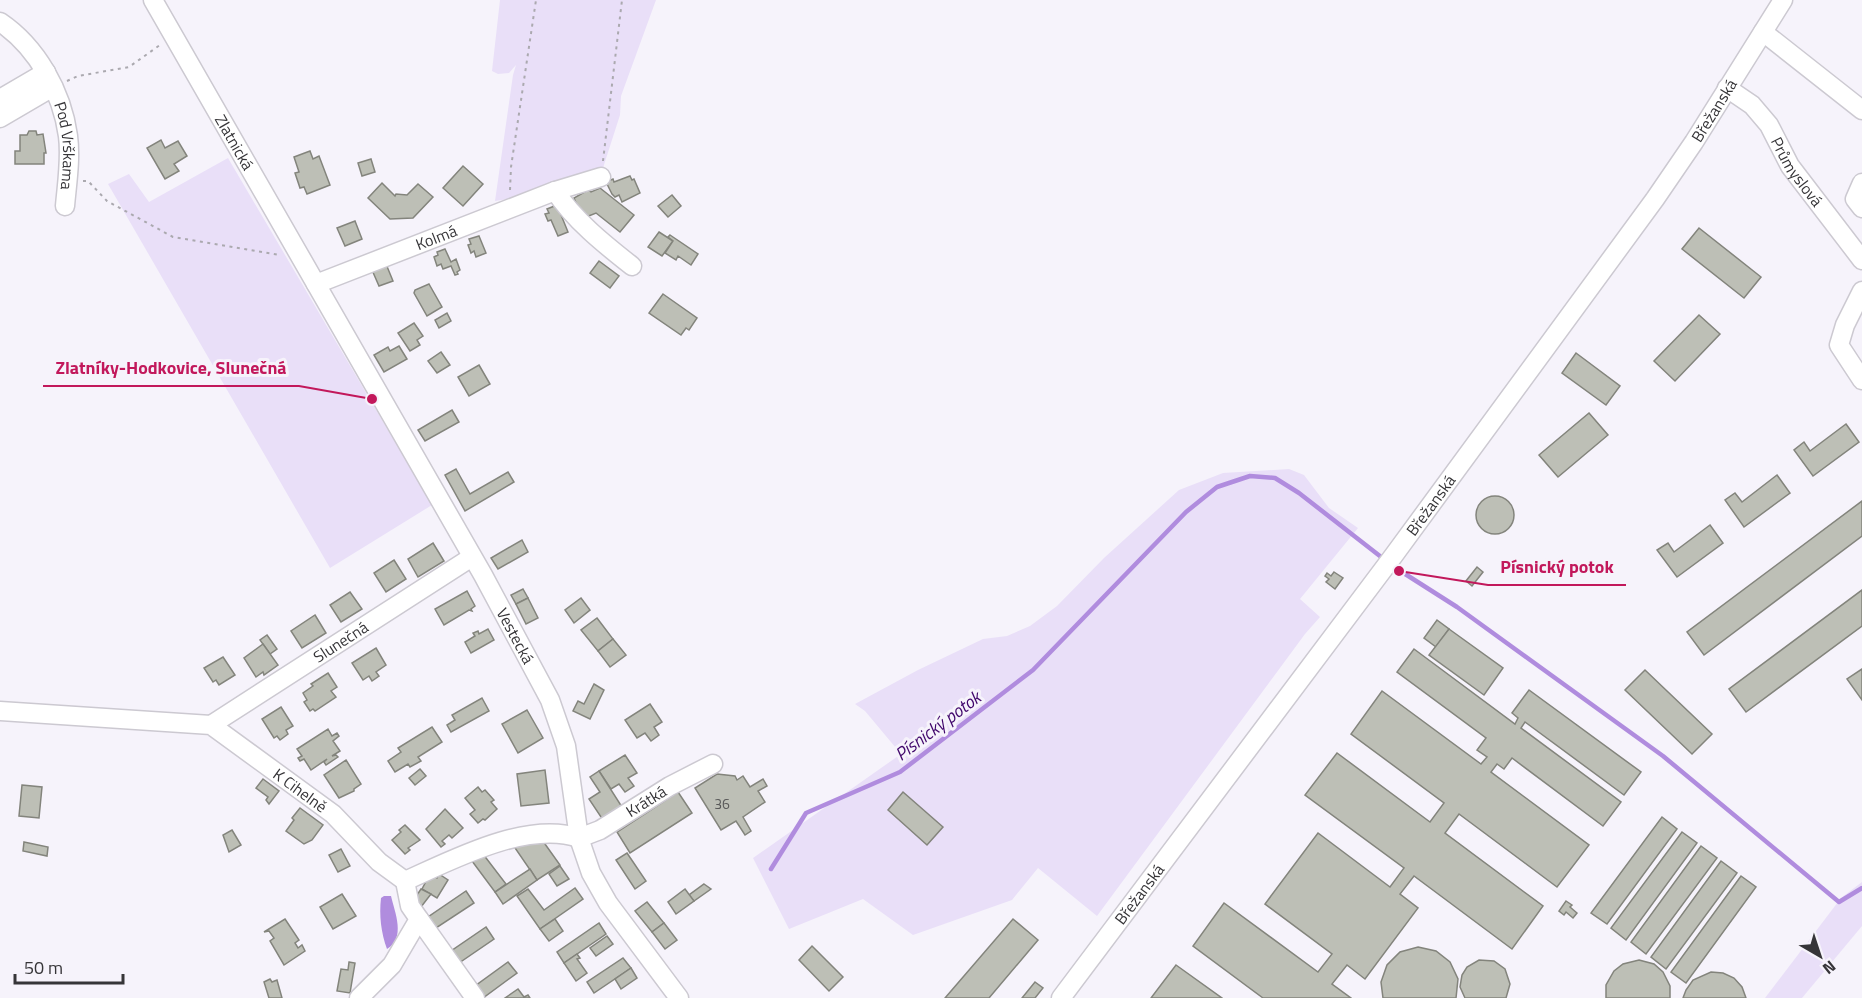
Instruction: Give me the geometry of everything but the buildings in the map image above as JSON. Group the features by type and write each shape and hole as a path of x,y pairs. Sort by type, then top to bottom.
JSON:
{"street":[{"name":"Zlatnická","path":"153,0 316,284"},
{"name":"Břežanská","path":"1061,998 1394,555 1655,200 1783,0"},
{"name":"Pod Vrškama","path":"0,22 12,30 31,50 49,79 68,135 68,180 65,206"},
{"path":"1763,32 1862,110"},
{"path":"0,99 49,79"},
{"name":"Pod Vrškama","path":"0,118 49,79"},
{"name":"Průmyslová","path":"1727,88 1752,105 1769,125 1790,166 1862,260"},
{"name":"Kolmá","path":"316,284 555,190 601,177"},
{"path":"1862,183 1855,199 1862,208"},
{"path":"555,190 565,206 609,248 632,266"},
{"name":"Vestecká","path":"316,284 472,557 550,700 566,746 579,838 591,873 608,903 679,998"},
{"path":"1862,291 1845,325 1839,345 1862,380"},
{"name":"Slunečná","path":"211,725 472,557"},
{"path":"0,711 211,725"},
{"name":"K Cihelně","path":"211,725 333,814 379,862 405,881"},
{"name":"Krátká","path":"579,838 600,830 670,786 713,764"},
{"path":"475,998 410,906 405,881 478,848 535,834 568,835 579,838"},
{"path":"359,998 392,965 418,919"}],"path":[{"path":"509,208 511,167 536,0"},
{"path":"601,177 622,0"},
{"path":"49,79 129,67 173,36"},
{"path":"68,180 88,181 107,201 173,237 276,256 298,254"}],"shaded area":[{"path":"500,0 656,0 621,96 620,115 602,171 522,197 495,201 516,65 509,73 498,74 492,71"},
{"path":"228,158 432,505 330,568 108,184 129,174 149,202"},
{"path":"1289,469 1304,475 1329,508 1358,528 1300,599 1320,617 1305,634 1097,916 1038,868 1012,900 913,935 863,899 789,929 753,858 901,754 865,711 855,704 983,639 1007,636 1030,626 1057,606 1104,558 1179,490 1223,473"},
{"path":"1862,882 1862,926 1802,998 1765,998 1841,898"},
{"path":"391,896 398,925 396,938 387,949 380,917 381,898"}],"waterway":[{"name":"Písnický potok","path":"771,869 806,813 900,772 1033,670 1186,512 1217,487 1250,476 1275,478 1299,493 1385,560"},
{"name":"Písnický potok","path":"1391,565 1457,607 1663,756 1839,902 1862,888"}],"place":[{"name":"Zlatníky-Hodkovice, Slunečná","path":"372,399"},
{"name":"Písnický potok","path":"1399,571"}]}
